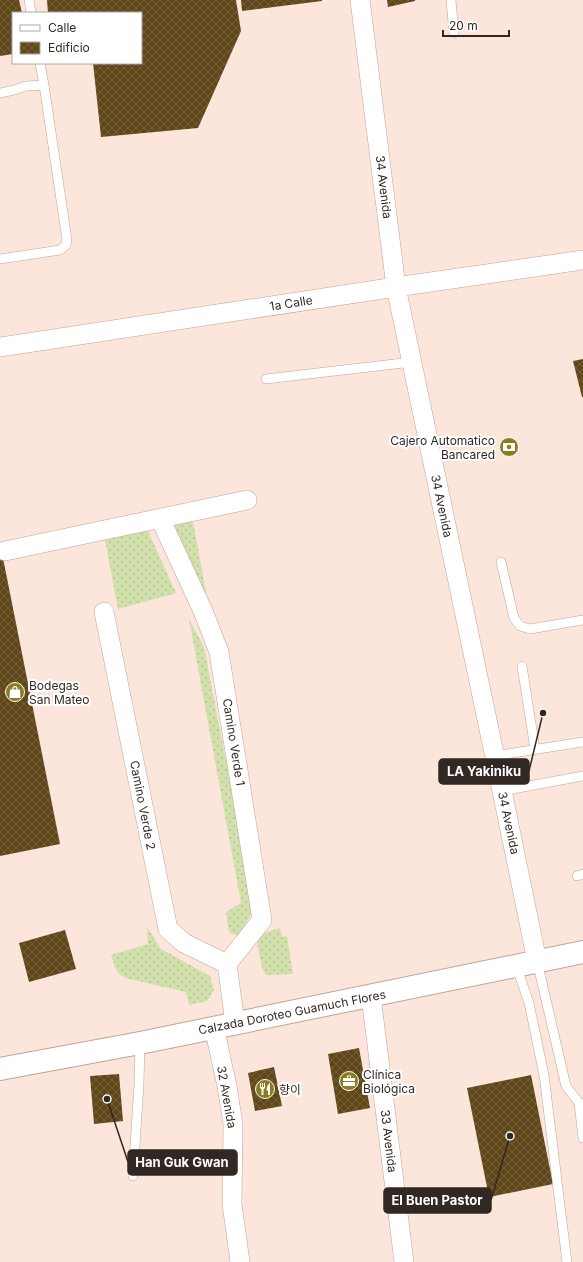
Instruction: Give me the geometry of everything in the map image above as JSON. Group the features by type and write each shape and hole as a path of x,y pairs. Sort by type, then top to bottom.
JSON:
{"main road":[{"name":"Calzada Doroteo Guamuch Flores","path":"0,1069 140,1043 583,952"}],"street":[{"name":"34 Avenida","path":"360,0 396,287 502,791 526,963"},
{"name":"1a Calle","path":"0,347 583,260"},
{"path":"5,551 248,500"},
{"name":"Camino Verde 1","path":"160,518 203,611 219,652 262,920 227,964"},
{"name":"Camino Verde 2","path":"104,612 168,929 184,943 227,964"},
{"path":"227,964 235,1023"},
{"name":"33 Avenida","path":"370,996 404,1262"},
{"name":"32 Avenida","path":"214,1027 227,1086 233,1124 232,1204 240,1262"}],"lane":[{"path":"29,0 32,12"},
{"path":"451,0 454,33"},
{"path":"0,259 60,250 66,245 67,240 40,64"},
{"path":"0,93 26,86 44,86"},
{"path":"266,379 412,362"},
{"path":"502,562 514,618 520,626 530,629 583,620"},
{"path":"522,666 535,749"},
{"path":"494,756 583,742"},
{"path":"502,791 583,776"},
{"path":"526,963 566,1086 581,1104 583,1138"},
{"path":"526,963 529,1003 544,1075 567,1262"},
{"path":"132,1176 139,1084 140,1043"}],"green space":[{"path":"181,518 193,522 207,597 175,532 173,523"},
{"path":"138,526 148,531 176,593 118,609 104,535"},
{"path":"189,619 204,647 254,907 240,937 229,932 226,912 241,903"},
{"path":"147,927 161,949 210,976 214,990 207,1001 189,1005 186,992 125,978 117,972 111,955 148,944"},
{"path":"280,928 282,937 287,936 293,974 266,975 262,968 256,935"}],"building":[{"path":"0,0 19,0 22,12 12,12 12,54 0,56"},
{"path":"47,0 236,0 241,31 198,128 101,137 93,64 142,64 142,12 48,12"},
{"path":"241,0 322,0 322,1 242,11"},
{"path":"387,0 415,0 415,1 388,7"},
{"path":"583,359 583,397 582,397 573,361"},
{"name":"Bodegas San Mateo","path":"0,543 60,844 0,856"},
{"path":"65,930 76,969 29,982 19,943"},
{"name":"Clínica Biológica","path":"359,1048 370,1108 338,1114 328,1054"},
{"name":"향이","path":"274,1067 282,1106 255,1111 248,1073"},
{"path":"119,1074 123,1121 94,1124 90,1076"},
{"path":"531,1075 553,1184 489,1197 467,1088"}],"place":[{"name":"Cajero Automatico Bancared","path":"509,447"},
{"name":"Bodegas San Mateo","path":"15,692"},
{"name":"LA Yakiniku","path":"543,713"},
{"name":"Clínica Biológica","path":"349,1081"},
{"name":"향이","path":"265,1089"},
{"name":"Han Guk Gwan","path":"107,1099"},
{"name":"El Buen Pastor","path":"510,1136"}]}
